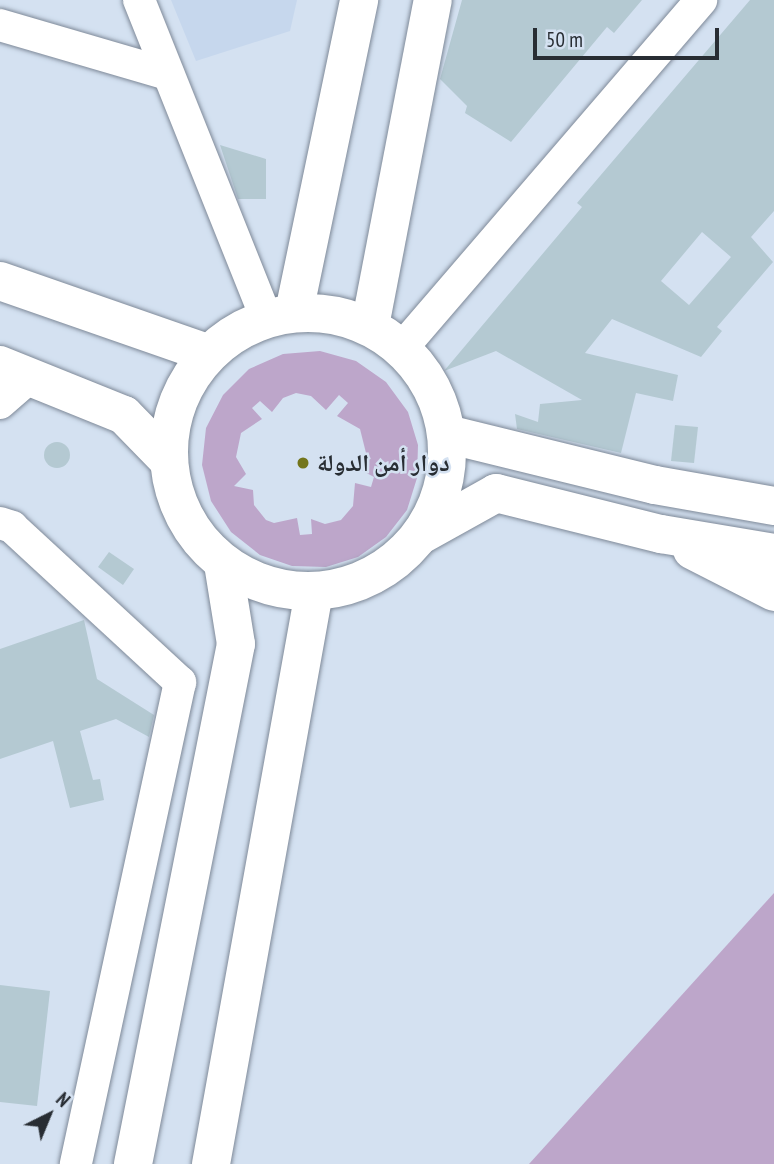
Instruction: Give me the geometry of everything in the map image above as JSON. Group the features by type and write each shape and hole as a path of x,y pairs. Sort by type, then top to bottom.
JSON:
{"main road":[{"path":"280,315 359,0"},
{"path":"370,326 433,0"},
{"path":"0,281 207,353"},
{"path":"333,314 370,326 401,348 423,373 439,402 447,434 447,470 438,505 421,535 392,565 355,584 314,592 266,586 223,564 195,535 176,499 167,459 170,421 184,384 207,353 234,332 280,315 333,314"},
{"path":"15,371 124,415 167,459"},
{"path":"447,434 655,485 774,506"},
{"path":"421,535 496,493 661,534 774,553"},
{"path":"661,534 774,592"},
{"path":"133,1164 236,644 223,564"},
{"path":"211,1164 314,592"}],"street":[{"path":"139,0 168,74 280,315"},
{"path":"401,348 701,0"},
{"path":"0,26 168,74"},
{"path":"0,403 15,371"},
{"path":"0,523 12,527 180,682 76,1164"}],"shaded area":[{"path":"171,0 297,0 290,31 196,61"},
{"path":"320,351 356,361 386,382 408,412 418,445 417,478 407,510 386,537 358,557 326,567 292,566 260,555 231,532 211,501 202,465 206,428 223,395 249,369 283,354","holes":["296,393 311,396 326,410 339,395 348,403 337,416 360,429 366,453 357,468 374,477 371,487 355,483 353,506 341,520 325,524 311,519 312,534 300,535 297,518 274,523 266,520 254,505 253,490 234,486 246,474 236,457 241,433 262,419 252,408 260,401 272,412 283,398"]},
{"path":"774,893 774,1164 529,1164"}],"building":[{"path":"462,0 642,0 614,33 607,27 511,142 465,113 467,106 440,79"},
{"path":"750,0 774,0 774,211 751,237 773,262 717,327 722,331 701,357 612,319 585,353 678,375 673,401 636,393 621,453 517,429 515,414 538,422 540,404 582,400 496,351 444,371 582,207 577,203","holes":["702,232 731,257 689,305 661,281"]},
{"path":"220,145 266,159 266,199 238,199"},
{"path":"675,425 698,427 694,463 671,461"},
{"path":"57,442 66,446 70,455 66,464 57,468 48,464 44,455 48,446"},
{"path":"109,552 134,569 123,585 98,567"},
{"path":"84,620 97,679 154,715 149,737 116,719 80,731 93,780 100,779 104,800 70,808 53,741 0,759 0,649"},
{"path":"0,985 50,991 37,1106 0,1102"}],"place":[{"name":"دوار أمن الدولة","path":"303,463"}]}
